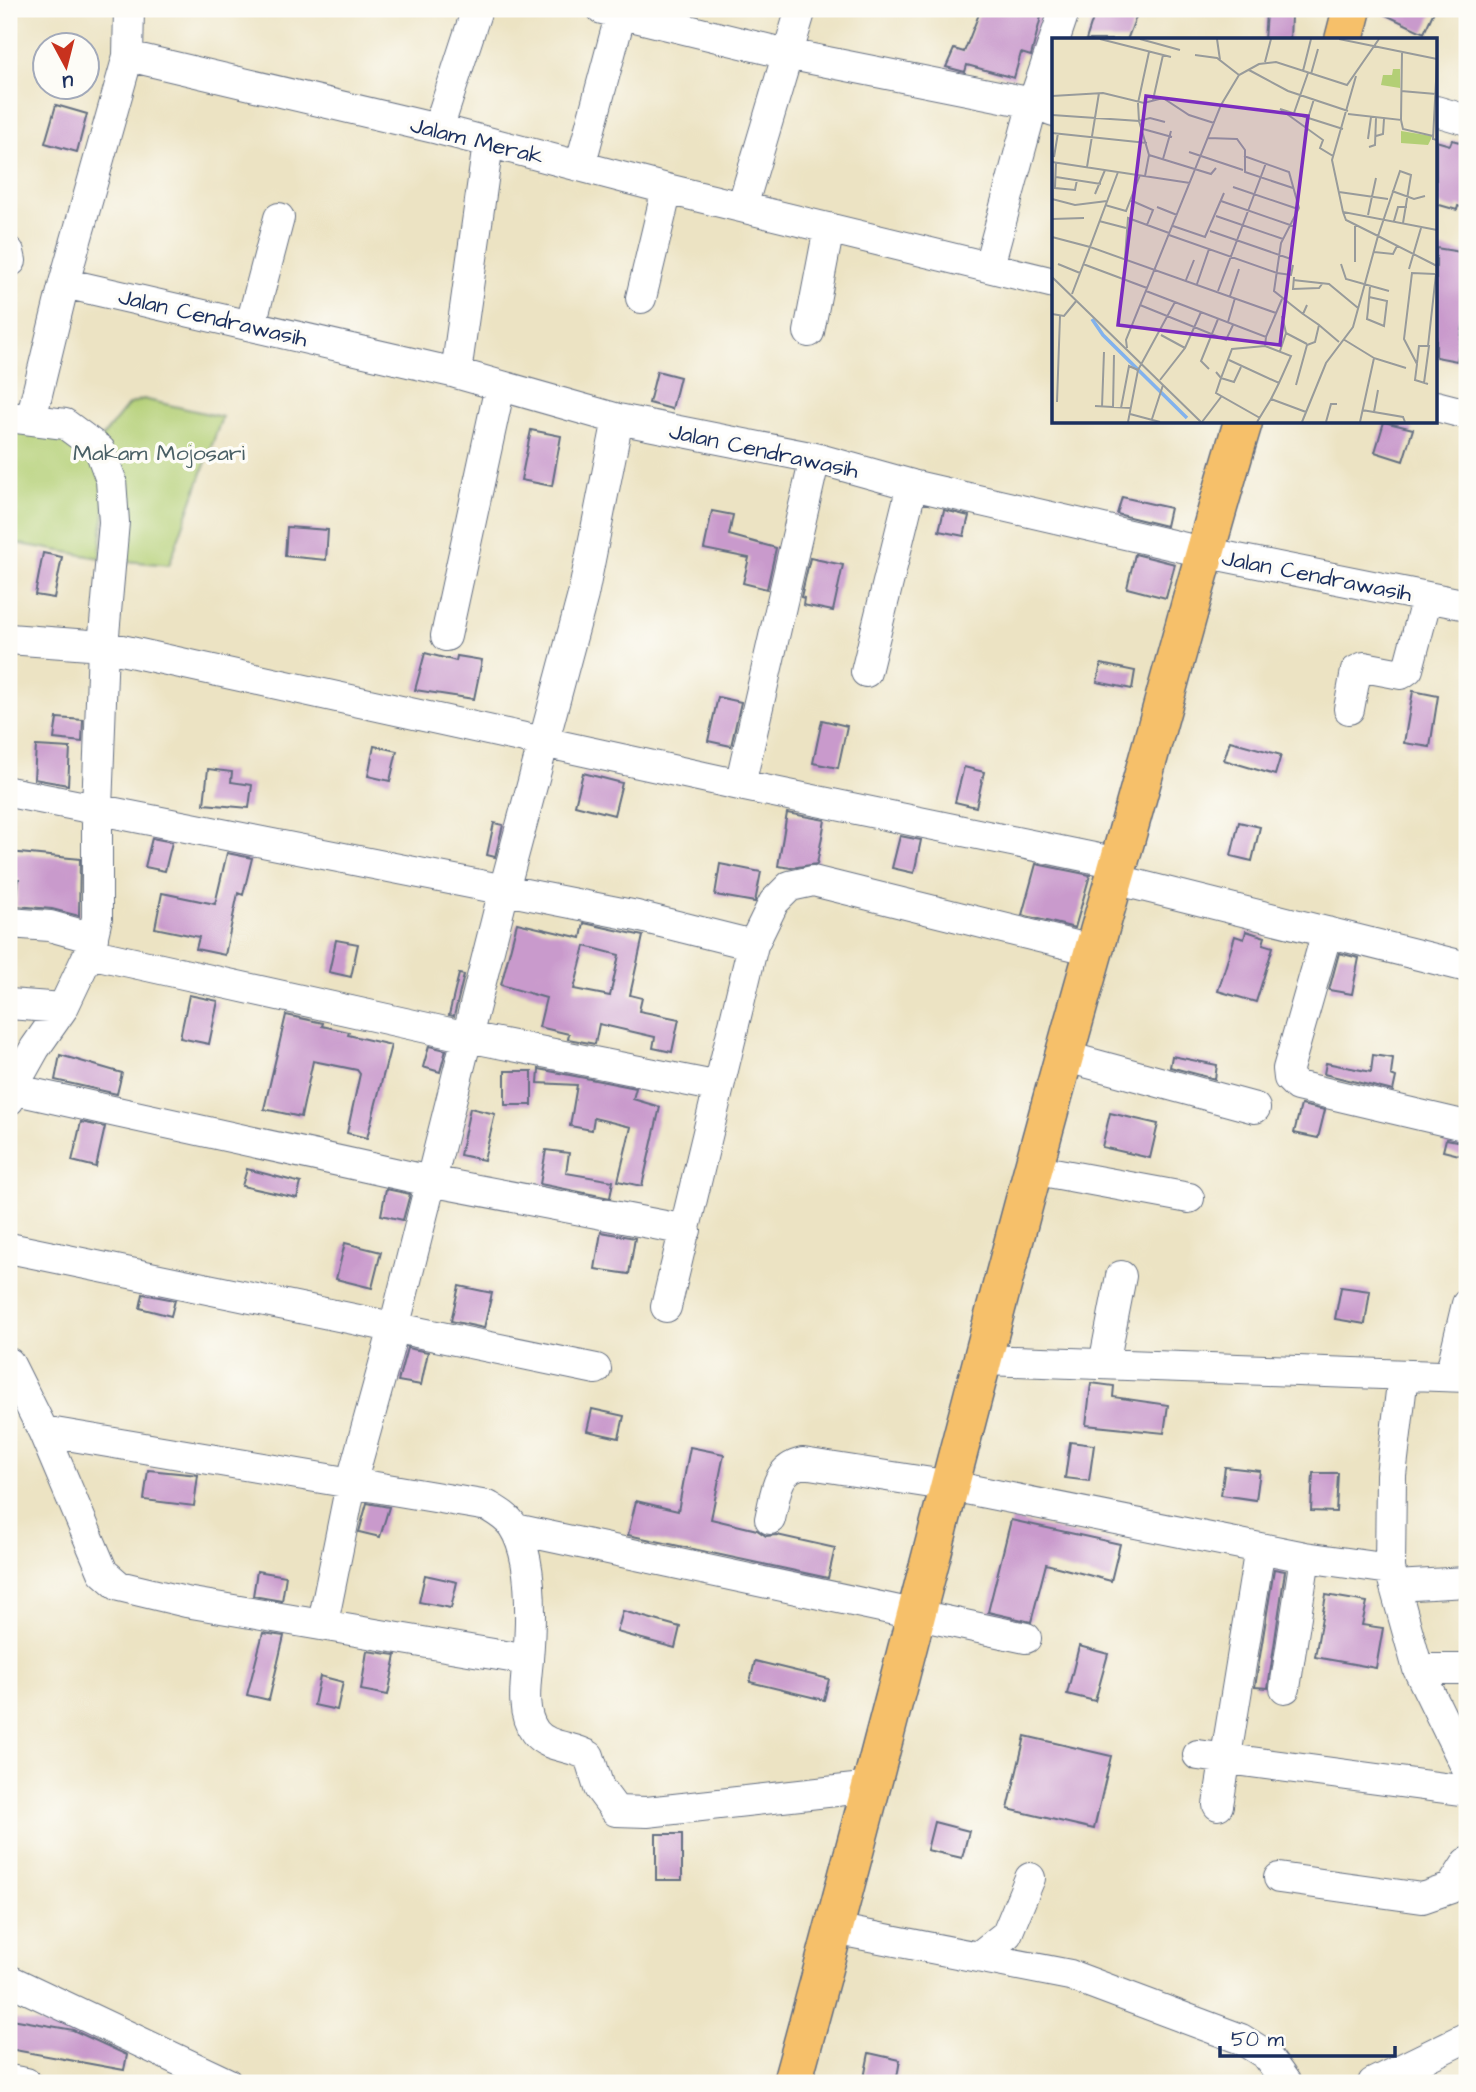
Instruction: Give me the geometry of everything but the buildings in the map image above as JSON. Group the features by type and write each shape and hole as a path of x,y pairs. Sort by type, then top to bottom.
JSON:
{"main road":[{"path":"1345,38 1352,9"},
{"path":"792,2083 872,1787 914,1615 951,1486 1032,1168 1203,552 1242,424"}],"street":[{"path":"129,9 128,57 64,283 20,418 65,424 100,450 111,480 114,522 103,646 97,809 99,880 91,945 63,1008 10,1094 430,1181 686,1230"},
{"path":"438,129 477,9"},
{"path":"742,207 801,9"},
{"path":"1059,38 1065,9"},
{"path":"580,166 615,10 693,19 788,54 1044,107"},
{"name":"Jalam Merak","path":"128,57 438,129 667,189 1052,282"},
{"path":"989,265 1044,107 1052,70"},
{"path":"1438,112 1467,120"},
{"path":"456,373 488,144"},
{"path":"640,298 667,189"},
{"path":"251,324 279,218"},
{"path":"810,332 829,228"},
{"name":"Jalan Cendrawasih","path":"64,283 251,324 383,359 456,373 618,419 814,458 912,485 1203,552 1467,605"},
{"path":"446,636 500,386"},
{"path":"1438,407 1467,414"},
{"path":"323,1623 351,1483 394,1328 504,890 583,595 618,419"},
{"path":"740,785 814,458"},
{"path":"866,672 912,485"},
{"path":"1349,709 1356,671 1364,667 1401,674 1408,669 1427,597"},
{"path":"9,639 103,646 546,741 1116,871 1327,932 1467,967"},
{"path":"9,792 637,916 753,945"},
{"path":"666,1307 753,945 774,902 790,886 813,881 1092,950"},
{"path":"9,923 50,926 91,945 468,1037 719,1087"},
{"path":"1327,932 1288,1069 1289,1078 1297,1086 1467,1126"},
{"path":"9,1004 63,1008"},
{"path":"1063,1056 1255,1108"},
{"path":"1032,1168 1189,1198"},
{"path":"9,1248 596,1369"},
{"path":"1104,1364 1121,1276"},
{"path":"984,1360 1459,1376 1467,1304"},
{"path":"9,1363 43,1431 103,1572 119,1586 186,1602 323,1623 528,1660"},
{"path":"1403,1375 1391,1475 1392,1578 1418,1669 1467,1769"},
{"path":"43,1431 488,1506 507,1518 515,1529 528,1579 528,1660 525,1686 527,1716 536,1734 552,1744 589,1756 599,1788 616,1811 647,1812 872,1787"},
{"path":"770,1519 779,1479 789,1466 803,1463 951,1486 1306,1557 1392,1578 1467,1582"},
{"path":"515,1529 1026,1638"},
{"path":"1218,1805 1211,1756 1260,1548"},
{"path":"1285,1688 1306,1557"},
{"path":"1418,1669 1467,1669"},
{"path":"1211,1756 1467,1791"},
{"path":"1279,1878 1422,1898 1451,1888 1467,1863"},
{"path":"978,1957 1007,1934 1030,1878"},
{"path":"834,1929 1070,1975 1241,2039 1265,2054 1286,2083"},
{"path":"9,1986 9,1981 227,2083"},
{"path":"1373,2083 1412,2073 1467,2037"},
{"path":"9,2080 26,2083"}],"green space":[{"name":"Makam Mojosari","path":"143,399 222,417 169,565 115,560 99,441 128,405"},
{"name":"Makam Mojosari","path":"9,427 53,436 81,449 92,459 100,471 104,486 100,558 9,542"}]}
